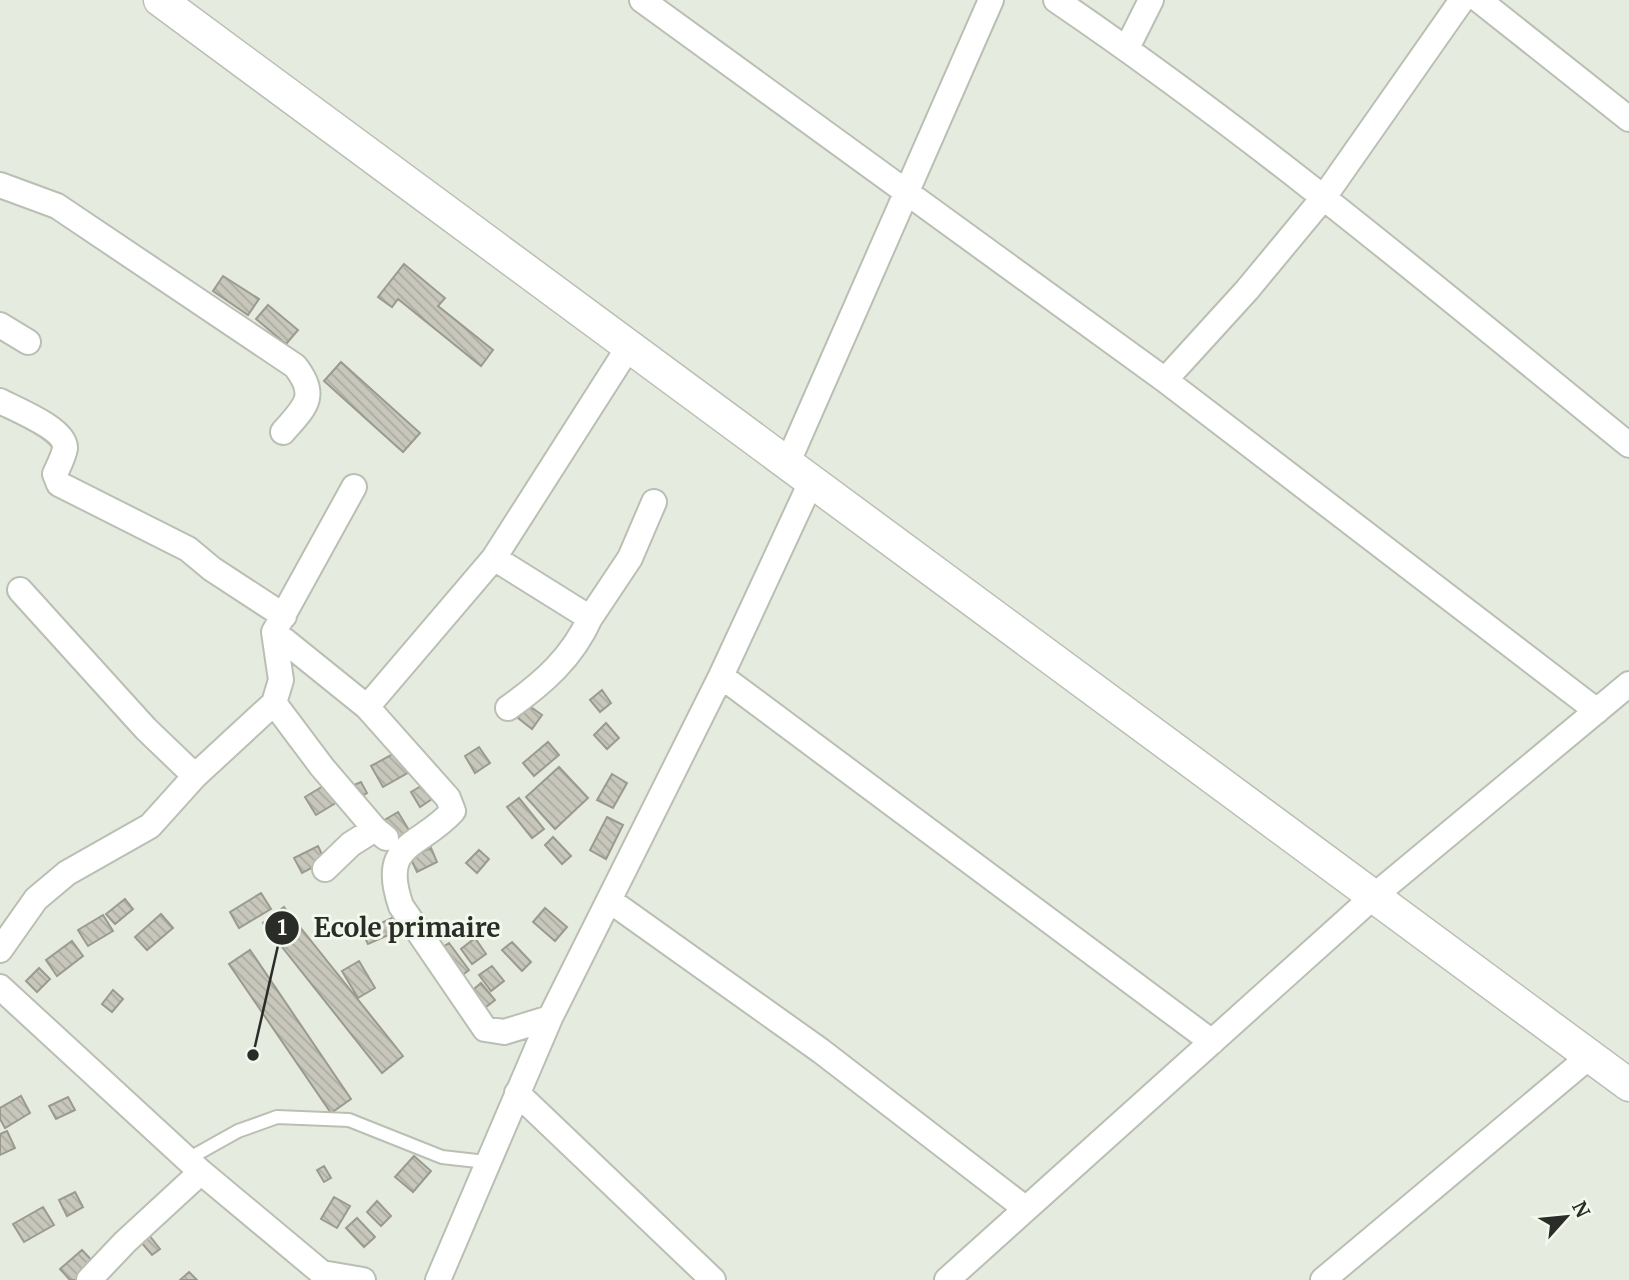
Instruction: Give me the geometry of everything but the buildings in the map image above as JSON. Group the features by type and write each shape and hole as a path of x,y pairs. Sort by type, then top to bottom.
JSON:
{"street":[{"path":"160,0 1629,1085"},
{"path":"642,0 906,189 1165,380 1597,711"},
{"path":"438,1280 486,1162 550,1018 721,676 906,189 991,0"},
{"path":"1056,0 1127,48 1324,197 1629,445"},
{"path":"1127,48 1151,0"},
{"path":"1165,380 1247,290 1324,197 1462,0"},
{"path":"1479,0 1629,119"},
{"path":"0,185 57,206 295,366 308,382 307,404 283,432"},
{"path":"0,325 28,342"},
{"path":"367,707 494,558 628,348"},
{"path":"0,401 51,428 63,439 65,449 55,474 59,484 188,549 279,624 367,707 411,753 448,798 453,811 404,849 396,860 393,873 401,906 485,1029 496,1033 504,1032 550,1018"},
{"path":"0,950 36,899 66,873 150,826 195,776 274,703 281,680 279,624 354,487"},
{"path":"508,708 551,676 579,642 590,618 630,558 654,502"},
{"path":"494,558 590,618"},
{"path":"20,590 146,729 195,776"},
{"path":"721,676 1212,1042"},
{"path":"947,1280 1374,897 1629,684"},
{"path":"274,703 322,767 375,828 390,842 404,849"},
{"path":"324,869 375,828"},
{"path":"609,900 821,1051 1026,1209"},
{"path":"0,988 195,1166 322,1273 363,1280"},
{"path":"1323,1280 1590,1056"},
{"path":"517,1094 709,1279"},
{"path":"89,1280 195,1166"}],"lane":[{"path":"195,1166 238,1131 277,1117 349,1120 442,1157 486,1162"}],"place":[{"name":"Ecole primaire","path":"253,1055"}]}
